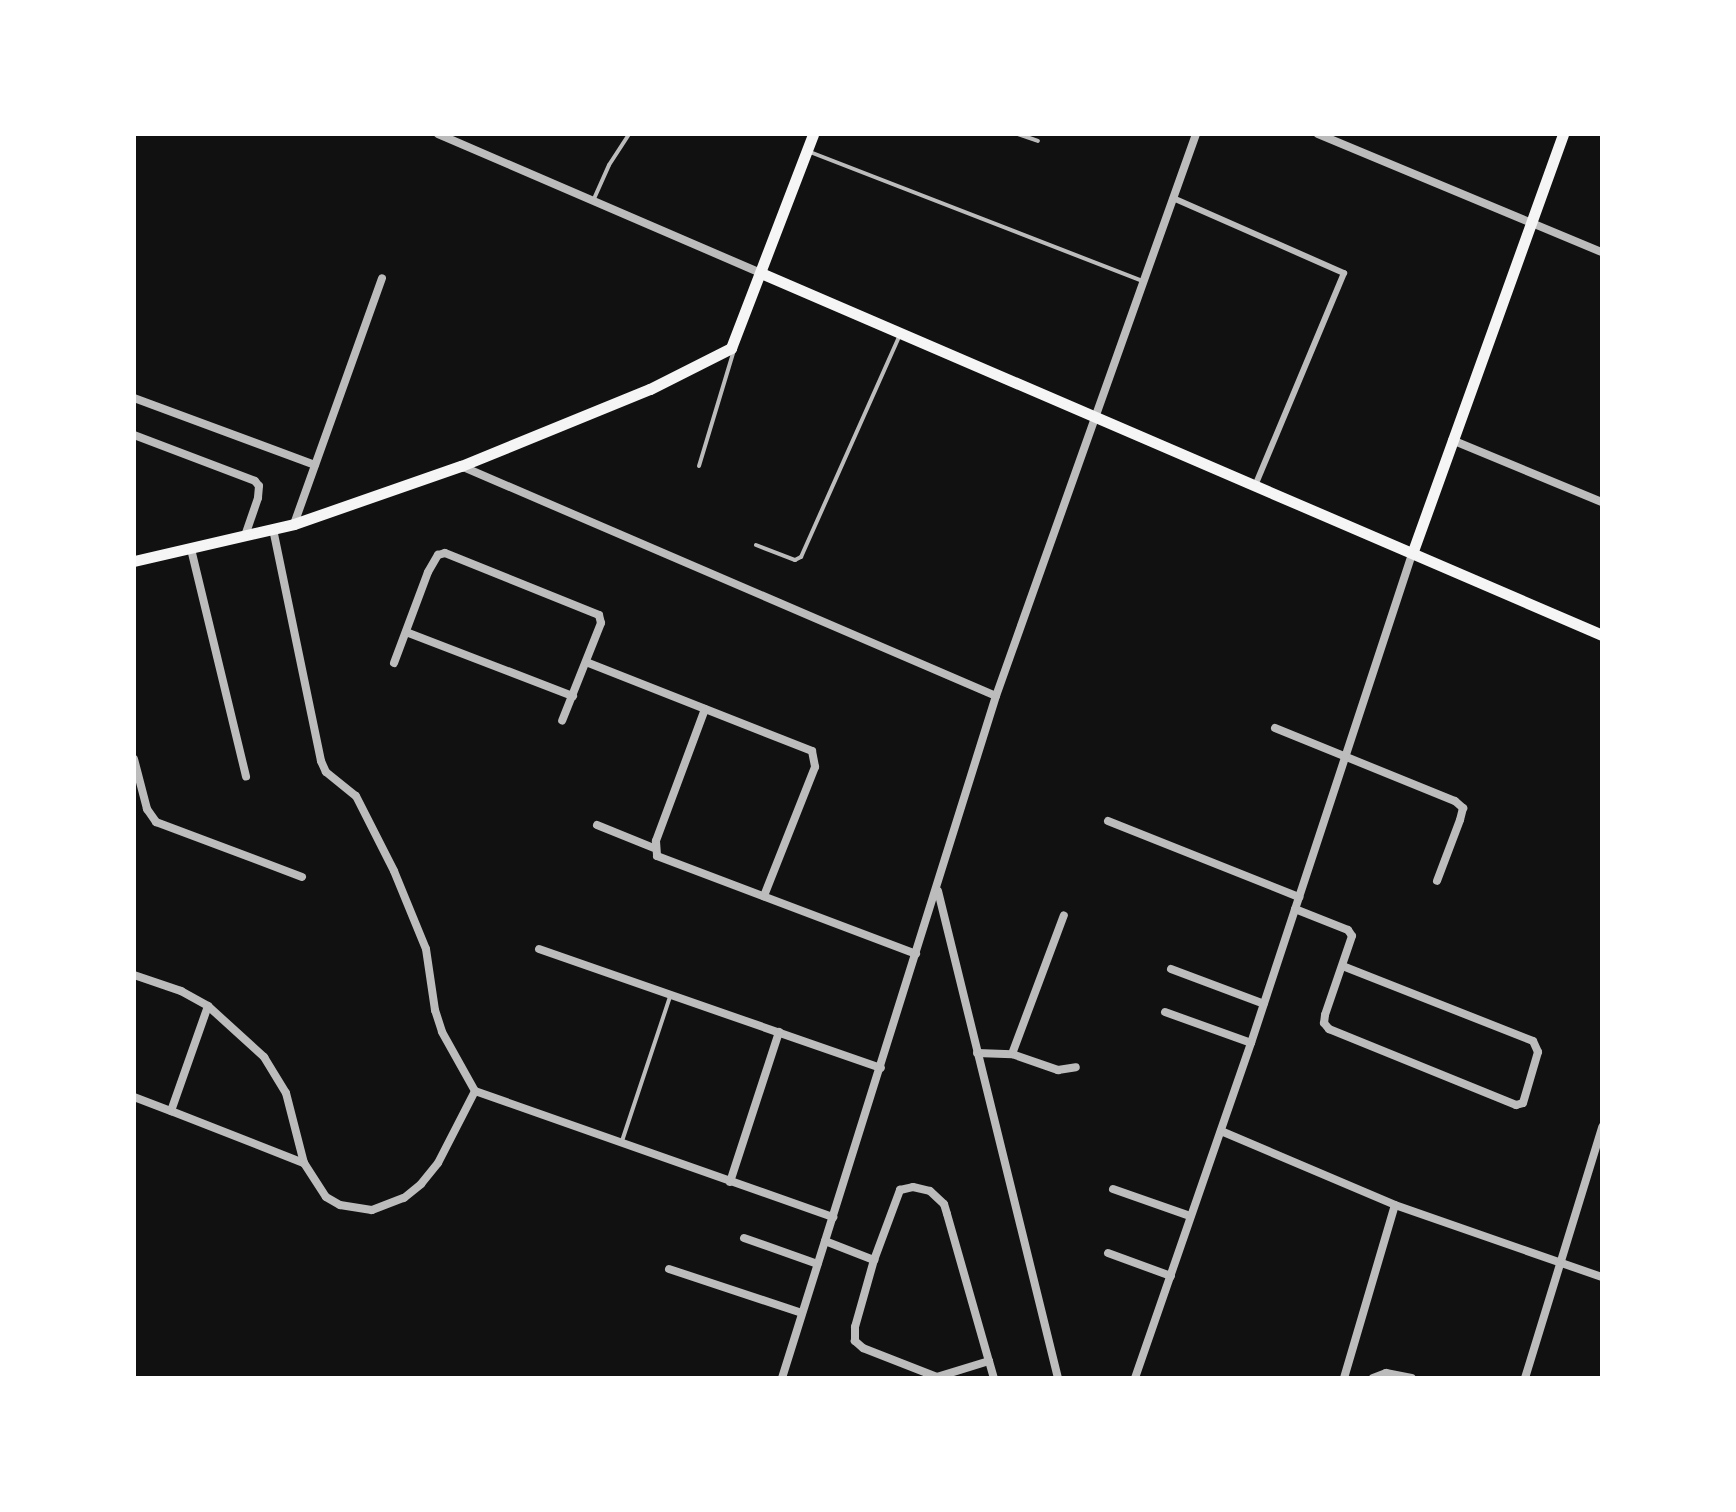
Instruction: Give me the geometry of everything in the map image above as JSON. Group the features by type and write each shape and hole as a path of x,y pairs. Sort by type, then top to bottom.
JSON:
{"main road":[{"path":"134,561 294,524 461,466 650,389 736,342 813,134"},
{"path":"1413,551 1563,134"},
{"path":"761,273 1094,413 1602,635"}],"street":[{"path":"438,134 761,273"},
{"path":"782,1378 938,890 996,696 1094,413 1196,134"},
{"path":"1318,134 1602,252"},
{"path":"1173,198 1344,273 1256,483"},
{"path":"294,524 382,278"},
{"path":"134,398 315,465"},
{"path":"134,435 255,481 259,486 258,498 245,535"},
{"path":"1452,440 1602,502"},
{"path":"461,466 996,696"},
{"path":"273,529 321,761 326,772 361,803 394,871 426,949 435,1010 442,1032 475,1091 833,1217"},
{"path":"191,549 246,776"},
{"path":"1135,1378 1251,1043 1413,551"},
{"path":"394,663 428,572 438,555 445,553 596,613 601,623 562,721"},
{"path":"406,632 573,696"},
{"path":"586,662 807,747 815,759 764,896"},
{"path":"654,848 705,709"},
{"path":"1275,728 1455,801 1463,808 1437,881"},
{"path":"134,759 147,809 156,822 302,877"},
{"path":"1108,821 1299,897"},
{"path":"597,825 654,848 660,859 916,954"},
{"path":"938,890 1058,1378"},
{"path":"1295,909 1350,933 1352,941 1325,1015 1324,1023 1329,1029 1516,1105 1524,1099 1538,1052 1533,1041 1343,966"},
{"path":"1012,1054 1064,915"},
{"path":"539,949 881,1068"},
{"path":"1171,969 1264,1004"},
{"path":"134,975 181,991 208,1006 264,1057 281,1083 304,1163 326,1197 340,1205 360,1211 386,1206 404,1198 438,1163 475,1091"},
{"path":"171,1111 208,1006"},
{"path":"1165,1012 1251,1043"},
{"path":"730,1182 779,1032"},
{"path":"977,1053 1012,1054 1058,1070 1076,1067"},
{"path":"134,1097 304,1163"},
{"path":"1525,1378 1602,1127"},
{"path":"1221,1131 1395,1205 1602,1277"},
{"path":"989,1361 937,1377 858,1345 855,1327 897,1193 913,1187 938,1196 947,1214 994,1378"},
{"path":"1113,1189 1190,1216"},
{"path":"1344,1378 1395,1205"},
{"path":"744,1238 818,1264"},
{"path":"825,1241 874,1260"},
{"path":"1108,1253 1171,1276"},
{"path":"669,1269 802,1313"},
{"path":"1373,1378 1386,1373 1412,1378"}],"lane":[{"path":"593,201 609,165 629,134"},
{"path":"1018,134 1038,141"},
{"path":"807,150 1143,281"},
{"path":"756,545 795,560 801,557 900,333"},
{"path":"699,466 736,342"},
{"path":"621,1144 671,995"}]}
